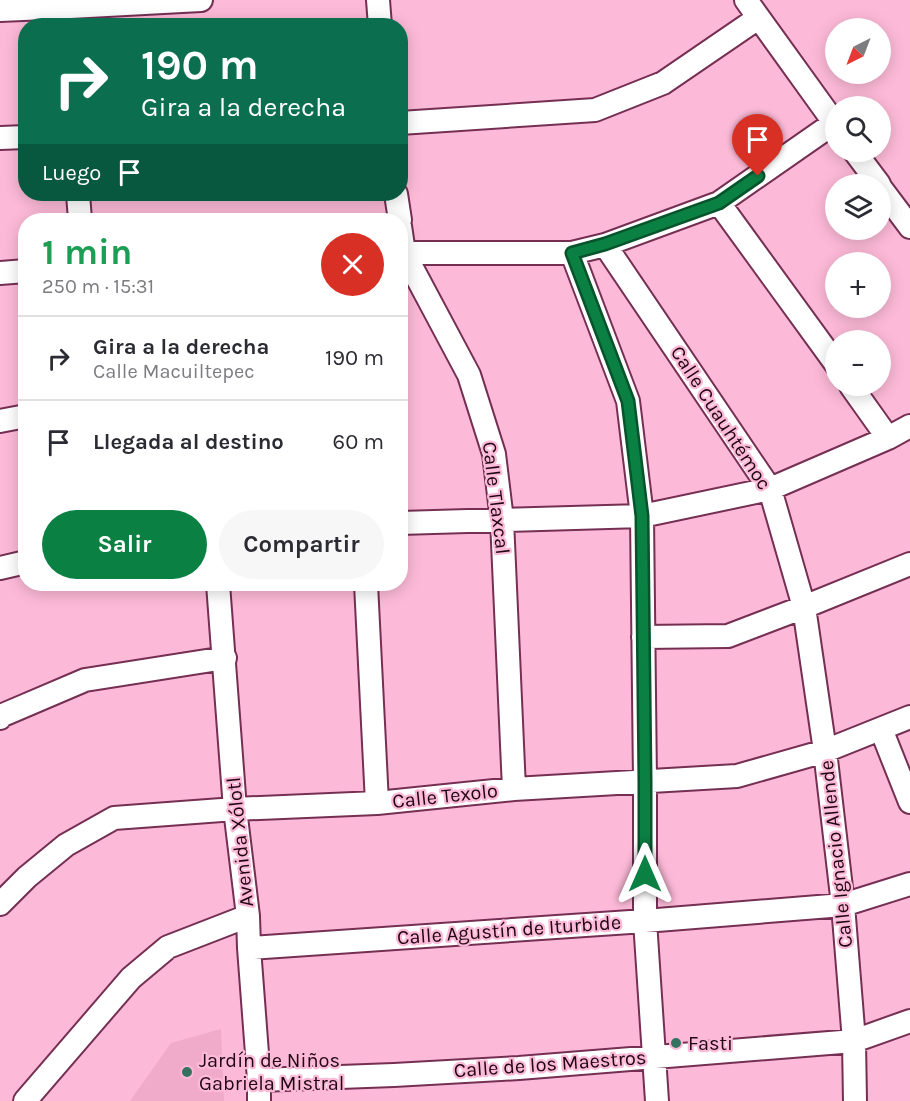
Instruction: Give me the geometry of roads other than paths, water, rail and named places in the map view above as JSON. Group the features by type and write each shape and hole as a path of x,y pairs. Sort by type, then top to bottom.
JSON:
{"street":[{"path":"0,9 70,11 201,0"},
{"path":"378,0 379,18"},
{"path":"408,122 595,110 663,83 752,9 825,110"},
{"path":"408,253 572,253 605,244 719,203 825,131"},
{"path":"0,138 18,137"},
{"path":"863,162 872,174"},
{"path":"891,200 910,226"},
{"path":"719,203 825,349"},
{"name":"Calle Cuauhtémoc","path":"605,244 770,489 804,608"},
{"path":"572,253 628,401 642,516 645,921 657,1101"},
{"name":"Calle Tlaxcal","path":"408,264 470,375 494,454 502,520 514,789"},
{"path":"0,273 18,272"},
{"path":"858,396 888,438"},
{"path":"0,421 18,418"},
{"path":"408,524 642,516 770,489 888,438 910,426"},
{"path":"0,568 18,564"},
{"path":"643,637 728,636 804,608 910,564"},
{"name":"Avenida Xólotl","path":"219,591 236,810 248,916 259,1091"},
{"path":"366,591 377,803"},
{"name":"Calle Ignacio Allende","path":"804,608 825,751 843,905 854,1041 855,1101"},
{"path":"0,718 40,698 85,680 225,658"},
{"name":"Calle Texolo","path":"0,904 27,877 66,845 114,818 377,803 514,789 737,776 825,751 910,717"},
{"path":"881,729 910,802"},
{"name":"Calle Agustín de Iturbide","path":"249,948 843,905 910,884"},
{"path":"25,1101 131,978 168,947 248,916"},
{"name":"Calle de los Maestros","path":"259,1091 394,1075 519,1068 854,1041 910,1021"}],"place":[{"name":"Fasti","path":"676,1043"},
{"name":"Jardín de Niños Gabriela Mistral","path":"187,1072"}]}
